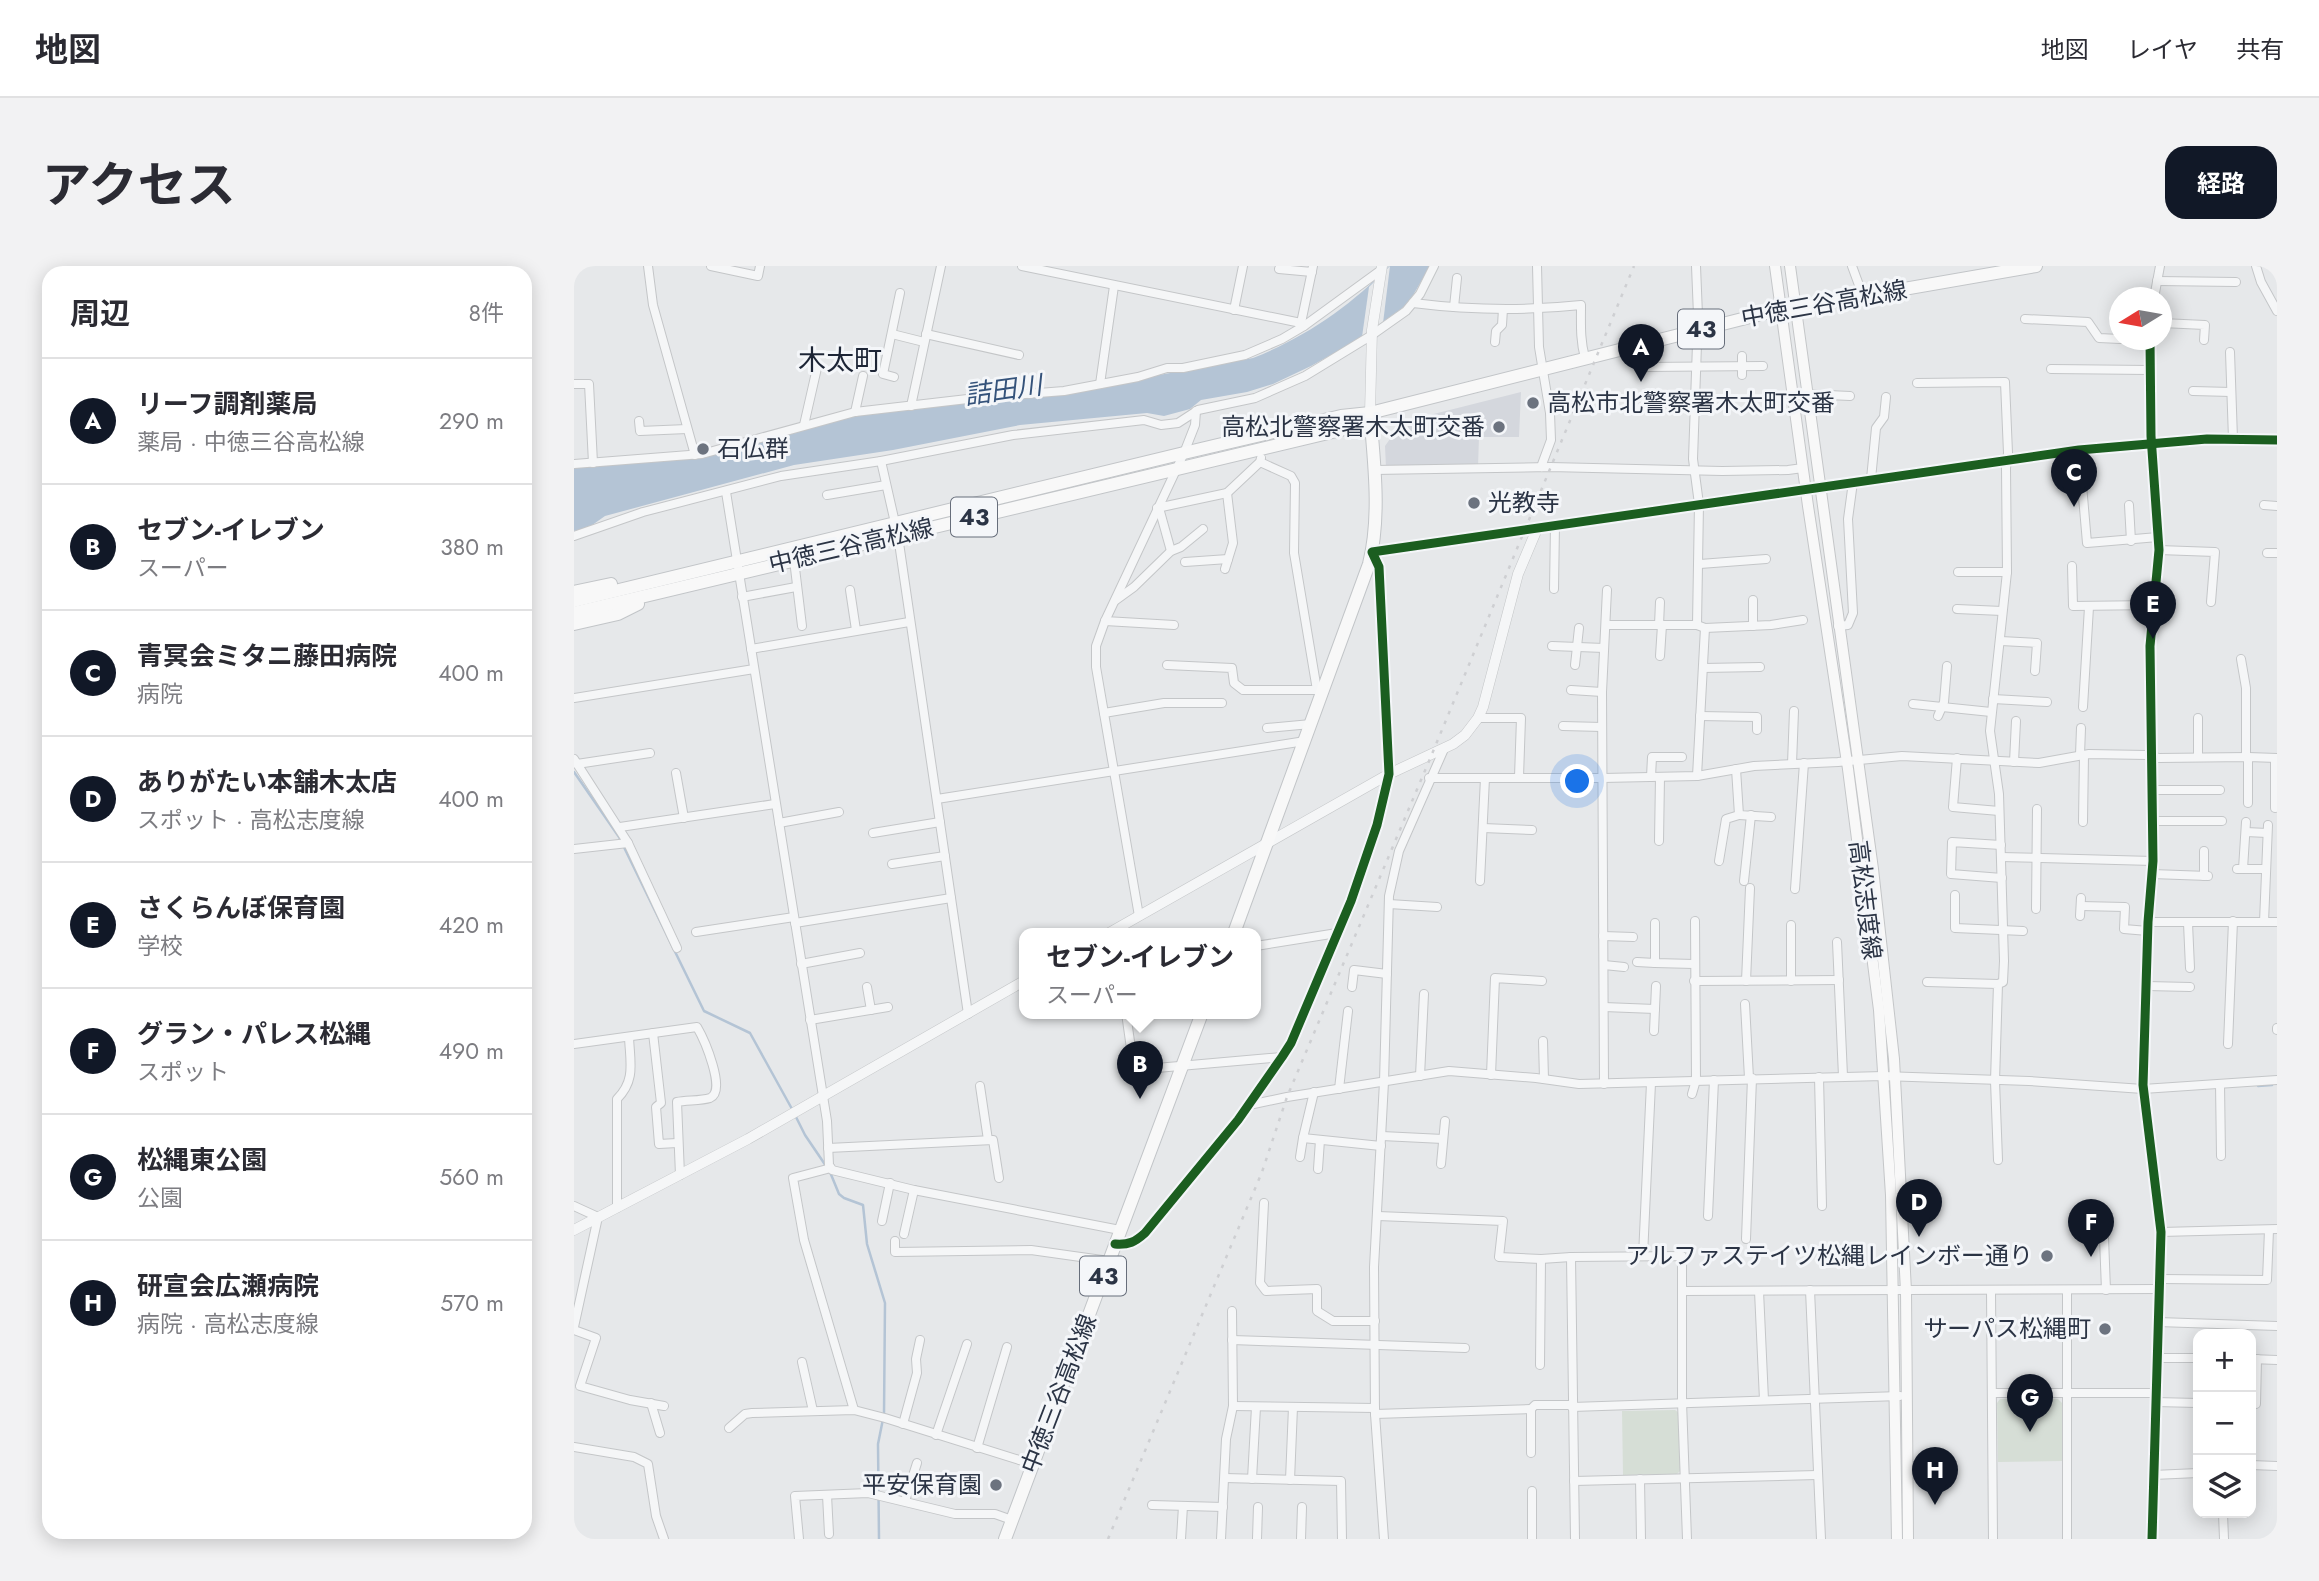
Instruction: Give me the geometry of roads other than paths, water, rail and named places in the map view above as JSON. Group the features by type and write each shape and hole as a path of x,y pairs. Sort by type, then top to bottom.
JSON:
{"main road":[{"name":"高松志度線","path":"1775,266 1806,489 1880,925 1900,1291 1901,1396 1897,1539"},
{"name":"高松志度線","path":"1790,266 1838,626 1852,760"},
{"name":"中徳三谷高松線","path":"574,601 655,581 794,560 1184,453 1341,416 1370,414 1781,310 2036,266"},
{"name":"中徳三谷高松線","path":"574,613 667,591 737,567 1345,429 1370,414"},
{"path":"1236,928 1372,552 1374,470 1370,414"},
{"path":"574,592 630,580 655,581"},
{"path":"574,624 618,614 667,591"},
{"name":"中徳三谷高松線","path":"1005,1539 1200,1019"},
{"name":"高松志度線","path":"1901,1396 1908,1539"}],"street":[{"path":"648,266 653,305 695,455"},
{"path":"710,266 758,276 760,266"},
{"path":"911,406 941,266"},
{"path":"1022,266 1302,325"},
{"path":"1234,310 1243,266"},
{"path":"574,536 626,517 794,474 881,461 1013,435 1144,420 1170,425 1196,411 1255,398 1287,386 1372,333 1413,303 1434,266"},
{"path":"1537,266 1539,347 1550,413 1551,440 1541,467"},
{"path":"1696,266 1695,471 1699,504 1703,668 1697,776"},
{"path":"1852,266 1863,296"},
{"path":"2156,287 2160,266"},
{"path":"2256,266 2261,282 2277,311"},
{"path":"1279,269 1313,269 1302,325"},
{"path":"574,464 695,455 855,412 1064,391 1138,377 1167,368 1183,368 1245,355 1282,339 1379,271"},
{"path":"1370,414 1372,333 1379,271"},
{"path":"1454,307 1457,278"},
{"path":"2157,281 2236,282"},
{"path":"1100,384 1114,286"},
{"path":"894,377 883,374 900,293"},
{"path":"1413,303 1503,309 1581,305 1579,338 1585,358"},
{"path":"1495,342 1496,331 1502,324 1503,309"},
{"path":"2025,319 2088,322 2099,338 2109,338"},
{"path":"2172,324 2205,325 2204,340"},
{"path":"892,334 1019,355"},
{"path":"2150,350 2159,550 2150,646 2153,861 2148,926 2143,1089 2161,1232 2152,1539"},
{"path":"2230,352 2233,439"},
{"path":"1742,361 1742,375"},
{"path":"1645,367 1742,361 1763,366"},
{"path":"804,425 817,368"},
{"path":"2051,369 2149,370"},
{"path":"855,412 863,376"},
{"path":"1917,383 2006,382 2007,572 1990,731 2001,845 2003,982 1927,982"},
{"path":"574,384 589,384 593,463"},
{"path":"2193,391 2231,391"},
{"path":"1807,394 1850,396"},
{"path":"1871,479 1876,428 1884,417 1886,397"},
{"path":"1139,916 1096,657 1105,621 1184,453 1195,425 1196,411"},
{"path":"639,421 640,435 687,429"},
{"path":"1115,1244 1127,1245 1136,1242 1145,1233 1249,1105 1291,1043 1351,901 1377,825 1389,774 1379,568 1372,552 2079,450 2152,443 2277,440"},
{"path":"1158,508 1227,493 1260,462 1262,448"},
{"path":"2079,450 2087,543 2158,537"},
{"path":"881,461 896,530 968,1014"},
{"path":"1167,666 1232,668 1234,683 1243,690 1320,690 1294,553 1295,483 1291,476 1260,462"},
{"path":"1374,470 1541,467 1695,471 1803,468"},
{"path":"1838,626 1848,625 1853,613 1848,519 1853,482"},
{"path":"827,495 886,485"},
{"path":"726,492 822,1096 831,1168"},
{"path":"1225,569 1233,543 1227,493"},
{"path":"2129,505 2131,541"},
{"path":"2264,505 2277,506"},
{"path":"1158,508 1171,551"},
{"path":"1554,589 1555,525"},
{"path":"1114,601 1134,587 1171,551 1181,547 1203,529"},
{"path":"1120,928 1389,774 1444,749 1465,735 1478,718 1518,574 1537,529"},
{"path":"2159,550 2215,552 2211,602"},
{"path":"2267,554 2277,553"},
{"path":"1185,562 1228,559"},
{"path":"1700,564 1766,559"},
{"path":"794,560 802,626"},
{"path":"2072,566 2073,606 2155,605"},
{"path":"1958,572 2007,572"},
{"path":"742,597 796,587"},
{"path":"850,590 856,630"},
{"path":"1604,1084 1602,692 1607,590"},
{"path":"1753,600 1753,626"},
{"path":"1660,602 1660,656"},
{"path":"2083,707 2089,607"},
{"path":"1957,609 2002,611"},
{"path":"1606,625 1753,626 1803,620"},
{"path":"1105,621 1174,625"},
{"path":"751,649 909,622"},
{"path":"1575,665 1578,628"},
{"path":"2001,641 2037,643 2035,671"},
{"path":"1552,646 1604,648"},
{"path":"2241,659 2246,688 2248,803"},
{"path":"1940,711 1944,702 1947,666"},
{"path":"1703,668 1760,667"},
{"path":"574,698 754,669"},
{"path":"1571,691 1602,692"},
{"path":"1993,699 2047,702"},
{"path":"1104,713 1164,703 1222,703"},
{"path":"1913,704 1940,711 1991,712"},
{"path":"1792,764 1794,711"},
{"path":"1700,716 1757,717 1757,730"},
{"path":"1478,718 1521,718 1518,777"},
{"path":"2198,718 2198,757"},
{"path":"2014,762 2016,721"},
{"path":"1266,728 1311,724"},
{"path":"1563,726 1602,727"},
{"path":"2081,728 2083,822"},
{"path":"937,799 1305,741"},
{"path":"1384,1539 1376,1411 1374,1267 1382,1136 1389,904 1396,859 1429,778 1444,749"},
{"path":"650,753 576,762 620,827 677,948"},
{"path":"1429,778 1697,776 1736,769 1902,756 2039,763 2082,755 2115,754 2276,758 2274,808"},
{"path":"1659,841 1656,777 1652,757 1682,757"},
{"path":"1956,758 1953,807 1999,811"},
{"path":"1795,889 1804,764"},
{"path":"1736,769 1739,815"},
{"path":"676,773 684,818"},
{"path":"1485,778 1546,778"},
{"path":"1480,881 1485,778"},
{"path":"2153,790 2220,790"},
{"path":"620,827 775,804"},
{"path":"2036,909 2037,809"},
{"path":"779,823 839,813"},
{"path":"1719,861 1726,819 1739,815 1771,817"},
{"path":"1746,981 1751,815"},
{"path":"2153,821 2222,821"},
{"path":"873,833 940,822"},
{"path":"2246,822 2240,869 2266,869"},
{"path":"1483,828 1532,830"},
{"path":"2246,832 2268,829 2264,922"},
{"path":"2001,845 1952,842 1951,874 2002,878"},
{"path":"574,849 628,843"},
{"path":"2267,849 2277,850"},
{"path":"2152,874 2206,876 2204,851"},
{"path":"892,864 945,856"},
{"path":"2001,857 2153,861"},
{"path":"1955,895 1955,928 2023,930"},
{"path":"696,932 951,898"},
{"path":"2080,916 2081,902 2125,907 2124,929 2188,923 2277,922"},
{"path":"1389,904 1437,907"},
{"path":"1692,1094 1696,1080 1695,921"},
{"path":"2228,1044 2233,921"},
{"path":"1655,923 1655,963"},
{"path":"2188,923 2189,968"},
{"path":"1791,925 1791,981"},
{"path":"1261,945 1338,933"},
{"path":"1603,936 1633,937"},
{"path":"1836,942 1843,1076"},
{"path":"801,964 860,953"},
{"path":"1637,962 1694,964"},
{"path":"1604,965 1624,967"},
{"path":"1352,987 1354,970 1387,974"},
{"path":"1491,1074 1495,978 1542,981"},
{"path":"1694,981 1839,980"},
{"path":"574,1230 680,1175 1019,984"},
{"path":"1998,984 1995,1081 1998,1160"},
{"path":"1654,1031 1656,986"},
{"path":"2147,986 2190,987"},
{"path":"867,987 871,1010"},
{"path":"1420,1076 1424,994"},
{"path":"1745,1004 1751,1078 1746,1240"},
{"path":"810,1020 888,1007"},
{"path":"1604,1007 1655,1009"},
{"path":"1339,1089 1348,1011"},
{"path":"1127,1019 1134,1070 1282,1057"},
{"path":"574,1044 697,1027 704,1039 717,1084 711,1098 661,1103 656,1107 659,1144 677,1143"},
{"path":"653,1033 661,1103"},
{"path":"617,1208 617,1099 628,1089 630,1079 629,1037"},
{"path":"1543,1041 1544,1079"},
{"path":"1249,1105 1450,1071 1579,1084 1889,1076 2143,1089 2277,1080"},
{"path":"1819,1077 1822,1206"},
{"path":"1708,1216 1714,1080"},
{"path":"1643,1256 1651,1083"},
{"path":"2220,1084 2221,1156"},
{"path":"980,1086 988,1140"},
{"path":"1300,1157 1314,1093"},
{"path":"677,1102 680,1175"},
{"path":"1441,1164 1445,1121"},
{"path":"1382,1136 1443,1139"},
{"path":"1303,1138 1381,1146"},
{"path":"1318,1169 1320,1139"},
{"path":"828,1148 993,1140 999,1178"},
{"path":"854,1410 804,1240 793,1178 831,1168 914,1190 1120,1230"},
{"path":"883,1221 890,1183"},
{"path":"904,1234 914,1190"},
{"path":"1264,1203 1260,1283 1266,1291 1317,1289 1317,1311 1333,1321 1375,1321"},
{"path":"574,1206 598,1217"},
{"path":"1378,1216 1503,1221 1499,1257 1541,1259 1682,1256 1682,1402 1687,1539"},
{"path":"598,1217 574,1329 596,1338 580,1386 664,1406"},
{"path":"2161,1232 2273,1229 2267,1280 2161,1279"},
{"path":"2104,1238 2106,1290"},
{"path":"895,1241 895,1252 1031,1250 1109,1261"},
{"path":"1571,1257 1575,1539"},
{"path":"1540,1365 1541,1259"},
{"path":"1683,1291 2159,1289"},
{"path":"1759,1290 1763,1400"},
{"path":"1810,1290 1821,1539"},
{"path":"2067,1290 2067,1539"},
{"path":"1991,1291 1993,1539"},
{"path":"1222,1539 1226,1439 1233,1406 1232,1311"},
{"path":"2158,1322 2277,1326"},
{"path":"903,1424 917,1373 916,1359 920,1340"},
{"path":"1232,1340 1465,1348"},
{"path":"936,1435 967,1344"},
{"path":"977,1448 1007,1347"},
{"path":"2157,1358 2193,1358"},
{"path":"2256,1359 2277,1360"},
{"path":"802,1362 813,1411"},
{"path":"1992,1393 2067,1393 2193,1402"},
{"path":"1233,1406 1376,1411 1531,1409 1535,1405 1901,1396"},
{"path":"651,1403 660,1433"},
{"path":"1252,1479 1256,1407"},
{"path":"1290,1480 1293,1407"},
{"path":"1531,1409 1531,1453"},
{"path":"729,1428 745,1414 854,1410 1032,1464"},
{"path":"574,1447 634,1457 648,1464 656,1516 664,1539"},
{"path":"905,1501 917,1463"},
{"path":"2256,1465 2277,1466"},
{"path":"2153,1475 2193,1473"},
{"path":"1574,1481 1818,1475"},
{"path":"1225,1478 1341,1481 1342,1539"},
{"path":"1640,1479 1641,1539"},
{"path":"1531,1491 1532,1539"},
{"path":"827,1495 829,1534"},
{"path":"799,1539 795,1496 878,1495 955,1514 995,1514 1012,1520"},
{"path":"1152,1505 1223,1507"},
{"path":"1181,1539 1183,1506"},
{"path":"1257,1539 1258,1507"},
{"path":"1301,1539 1302,1507"},
{"path":"2223,1518 2224,1539"}],"water":[{"path":"1389,266 1430,266 1408,304 1356,341 1273,384 1247,392 1201,400 1190,409 1164,416 1147,413 1020,425 893,450 794,465 605,516 588,528 574,531 574,468 702,456 855,415 1054,394 1253,358 1326,320"}],"waterway":[{"path":"574,772 619,837 704,1011 750,1033 792,1109"},
{"path":"2258,1086 2272,1085"},
{"path":"795,1115 826,1166"},
{"path":"830,1172 839,1194 863,1205 867,1244 885,1303 884,1414 878,1444 879,1539"}],"railway":[{"path":"1108,1539 1262,1172 1287,1097 1634,266"}],"place":[{"name":"リーフ調剤薬局","path":"1641,382"},
{"name":"高松市北警察署木太町交番","path":"1533,403"},
{"name":"高松北警察署木太町交番","path":"1499,427"},
{"name":"石仏群","path":"703,449"},
{"name":"光教寺","path":"1474,503"},
{"name":"青冥会ミタニ藤田病院","path":"2074,507"},
{"name":"さくらんぼ保育園","path":"2153,639"},
{"name":"セブン-イレブン","path":"1140,1099"},
{"name":"ありがたい本舗木太店","path":"1919,1237"},
{"name":"アルファステイツ松縄レインボー通り","path":"2047,1256"},
{"name":"グラン・パレス松縄","path":"2091,1257"},
{"name":"サーパス松縄町","path":"2105,1329"},
{"name":"松縄東公園","path":"2030,1432"},
{"name":"平安保育園","path":"996,1485"},
{"name":"研宣会広瀬病院","path":"1935,1505"}],"district":[{"name":"木太町","path":"840,360"}],"water label":[{"name":"詰田川","path":"1003,390"}]}
